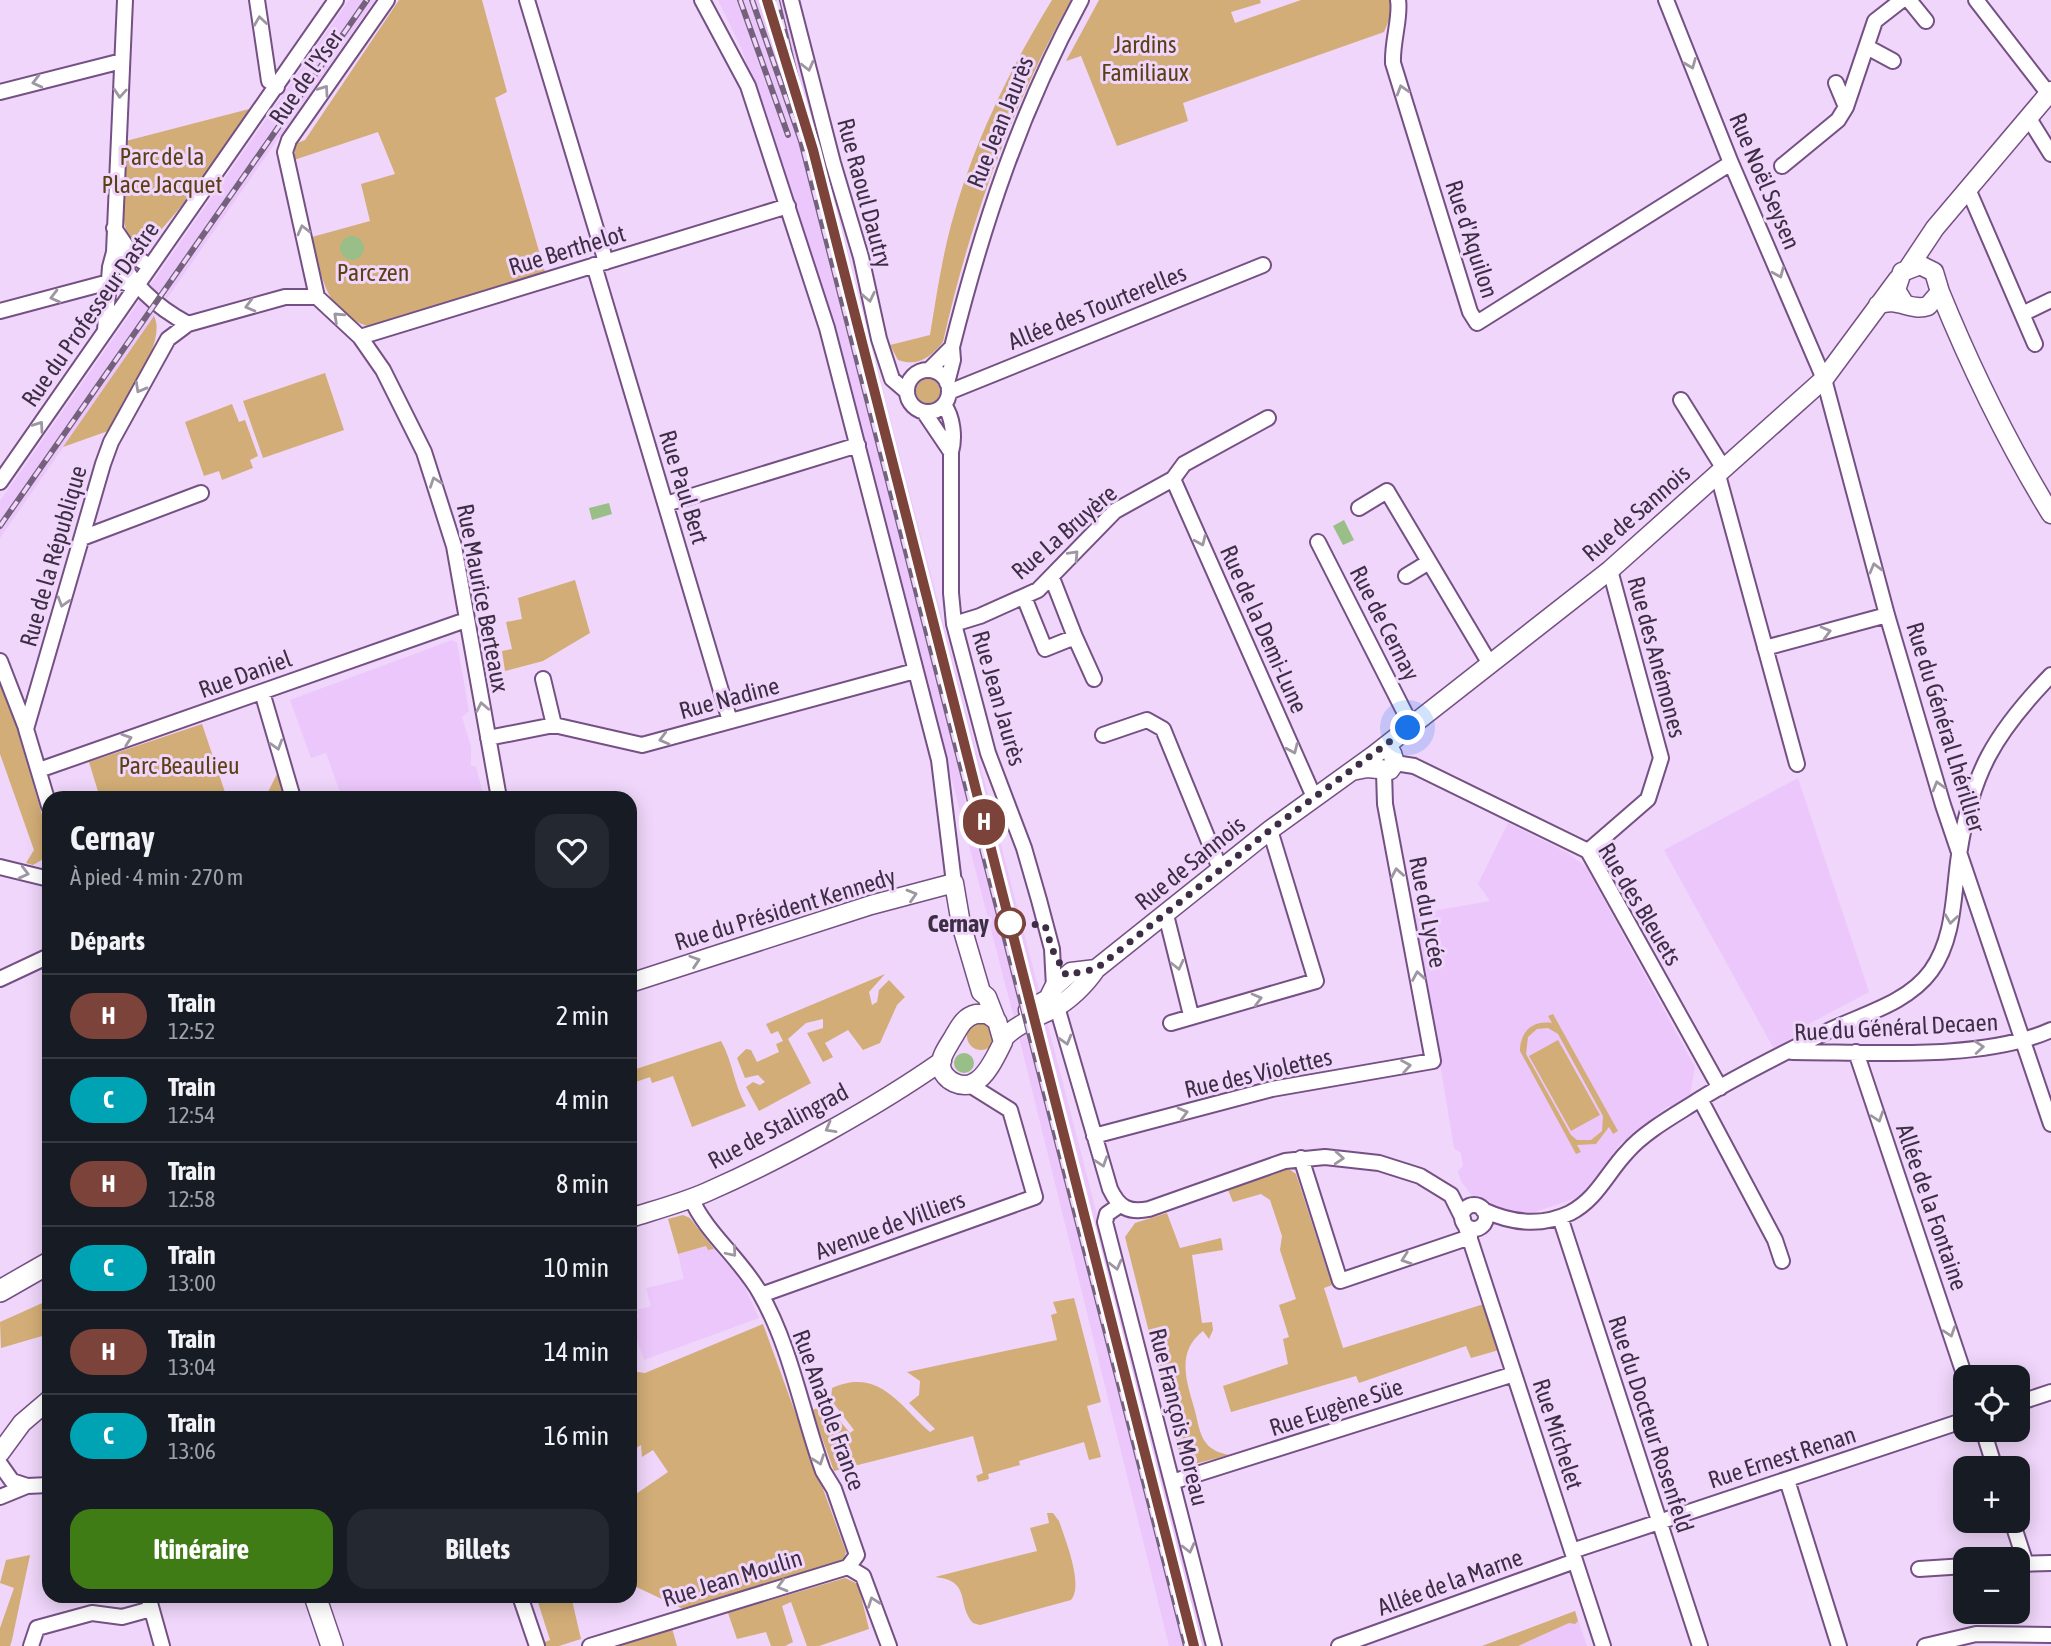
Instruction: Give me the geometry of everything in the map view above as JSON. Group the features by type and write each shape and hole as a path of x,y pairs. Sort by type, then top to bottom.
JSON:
{"main road":[{"path":"0,1291 42,1266"},
{"path":"318,1603 332,1646"}],"street":[{"path":"105,331 114,252 125,0"},
{"path":"257,0 269,81 277,87"},
{"name":"Rue du Professeur Dastre","path":"0,482 337,0"},
{"name":"Rue de l'Yser","path":"317,297 284,158 286,146 387,0"},
{"name":"Rue Paul Bert","path":"527,0 666,504 730,722"},
{"path":"702,0 748,86 827,328 939,760 961,924 981,992 987,997 999,1027 975,1082 950,1080 943,1070 942,1061 981,992"},
{"name":"Rue Raoul Dautry","path":"792,0 833,163 861,257 882,349 892,379 906,391"},
{"name":"Rue Jean Jaurès","path":"1060,993 1052,949 1024,848 988,754 954,624 951,593 951,452 954,440 947,393 953,360 952,347 983,229 1012,146 1054,51 1081,0"},
{"name":"Rue d'Aquilon","path":"1398,0 1400,8 1392,42 1394,64 1470,313 1477,323 1731,163"},
{"name":"Rue Noël Seysen","path":"1666,0 1731,163 1824,379"},
{"path":"1782,166 1838,120 1846,107 1875,21 1902,0"},
{"path":"1909,0 1926,22"},
{"path":"1976,0 2050,92"},
{"path":"1867,47 1894,61"},
{"path":"0,92 122,61"},
{"path":"1836,83 1846,107"},
{"name":"Rue de Sannois","path":"999,1027 1012,1031 1166,915 1314,797 1350,772 1384,761 1407,729 1610,570 1721,472 1824,379 1951,208 2050,92"},
{"path":"2028,117 2051,154"},
{"path":"1968,189 2035,344"},
{"name":"Rue Berthelot","path":"360,337 788,205"},
{"name":"Rue de Sannois","path":"1934,272 1936,243 1951,208"},
{"path":"114,228 134,256 150,266"},
{"path":"114,252 135,286 163,310 177,331"},
{"name":"Allée des Tourterelles","path":"947,393 1263,265"},
{"path":"1904,303 1896,290 1903,273 1920,265 1934,272 1958,338 2030,480 2051,514"},
{"path":"0,311 109,282 123,282 135,286"},
{"path":"1878,305 1889,301 1904,303 1913,308 1924,308 1932,304 1940,292"},
{"path":"177,331 285,297 317,297"},
{"name":"Rue Maurice Berteaux","path":"317,297 360,337 383,370 424,452 454,547 498,791"},
{"path":"2022,314 2051,300"},
{"path":"1924,308 1940,318 1958,338"},
{"path":"163,310 177,331"},
{"name":"Rue de la République","path":"26,729 111,442 177,331"},
{"path":"951,452 924,412 911,405 906,391 916,373 929,370 952,347"},
{"path":"924,412 935,411 947,393 940,374 929,370"},
{"name":"Rue du Général Lhérillier","path":"1790,1052 1896,1001 1931,971 1948,937 1960,851 1887,615 1824,379"},
{"path":"1681,400 1721,472 1797,764"},
{"name":"Rue La Bruyère","path":"954,624 1024,597 1052,578 1115,511 1173,479 1184,464 1268,418"},
{"path":"666,504 858,445"},
{"name":"Rue de la Demi-Lune","path":"1173,479 1314,797"},
{"path":"1359,508 1387,491 1490,664"},
{"path":"82,538 201,493"},
{"name":"Rue de Cernay","path":"1318,542 1407,729"},
{"path":"1406,576 1429,562"},
{"name":"Rue des Anémones","path":"1587,851 1648,799 1661,758 1610,570"},
{"path":"1052,578 1094,679"},
{"path":"1024,597 1045,649 1075,636"},
{"path":"1765,648 1887,615"},
{"name":"Rue Daniel","path":"39,770 466,620"},
{"path":"0,661 26,729 45,791"},
{"name":"Rue Nadine","path":"488,737 554,725 635,746 915,671"},
{"path":"2051,675 2013,714 1991,749 1974,785 1960,851 2051,1124"},
{"path":"543,679 554,725"},
{"path":"262,692 291,791"},
{"path":"1103,736 1147,720 1163,729 1221,871"},
{"name":"Rue des Bleuets","path":"1384,761 1414,766 1587,851 1720,1088"},
{"name":"Rue du Lycée","path":"1384,761 1385,804 1433,1061"},
{"path":"1171,1023 1191,1014 1196,1016 1311,985 1316,981 1270,830"},
{"path":"0,867 42,877"},
{"name":"Rue du Président Kennedy","path":"637,981 871,905 954,883"},
{"path":"1166,915 1191,1014"},
{"path":"0,979 42,959"},
{"name":"Rue de Sannois","path":"1060,993 1096,969"},
{"path":"1060,993 1094,1136 1110,1189 1120,1205 1132,1211 1149,1209 1301,1158 1379,1163 1420,1176 1451,1195 1472,1222"},
{"path":"968,1017 980,1013 999,1027"},
{"name":"Rue du Général Decaen","path":"1301,1158 1340,1282 1472,1222 1504,1219 1533,1222 1560,1217 1592,1198 1634,1145 1700,1099 1790,1052 1934,1051 2024,1042 2051,1030"},
{"name":"Allée de la Fontaine","path":"1856,1052 1961,1365"},
{"name":"Rue de Stalingrad","path":"637,1216 691,1198 790,1150 889,1095 942,1061"},
{"name":"Rue des Violettes","path":"1094,1136 1272,1089 1433,1061"},
{"name":"Avenue de Villiers","path":"761,1295 1035,1197 1010,1110 992,1096 985,1096 975,1082"},
{"path":"1700,1099 1775,1240 1782,1261"},
{"path":"1452,1185 1472,1222"},
{"name":"Rue Anatole France","path":"691,1198 699,1214 745,1268 778,1333 823,1471 834,1489 857,1555 848,1567"},
{"name":"Rue François Moreau","path":"1120,1205 1107,1214 1105,1222 1214,1646"},
{"name":"Rue du Docteur Rosenfeld","path":"1560,1217 1700,1646"},
{"name":"Rue Michelet","path":"1472,1222 1514,1374 1603,1646"},
{"name":"Rue Eugène Süe","path":"1172,1482 1514,1374"},
{"path":"2030,1399 2051,1392"},
{"path":"0,1453 22,1423 42,1406"},
{"name":"Rue Ernest Renan","path":"1574,1556 1661,1521 1953,1424"},
{"path":"0,1464 12,1481 27,1486"},
{"path":"1787,1480 1839,1646"},
{"path":"0,1497 27,1486 42,1485"},
{"name":"Allée de la Marne","path":"1339,1646 1574,1556"},
{"path":"2030,1564 2051,1563"},
{"path":"848,1567 863,1576 889,1646"},
{"name":"Rue Jean Moulin","path":"590,1646 848,1567"},
{"path":"1919,1569 1953,1567"},
{"path":"31,1646 37,1629 92,1613 122,1617 149,1603 162,1646"},
{"path":"522,1603 537,1646"},
{"path":"1926,1646 1976,1634 2051,1635"}],"shaded area":[{"path":"349,0 375,0 0,538 0,501"},
{"path":"718,0 787,0 863,313 1209,1646 1169,1646 1018,1033 829,309 742,50"},
{"path":"352,236 360,240 364,248 360,256 352,260 344,256 340,248 344,240"},
{"path":"609,503 612,514 592,520 589,508"},
{"path":"1344,520 1354,540 1343,545 1333,526"},
{"path":"452,640 457,643 469,711 462,717 471,747 471,766 476,766 482,791 340,791 326,753 311,758 290,700"},
{"path":"1798,778 1869,992 1803,1027 1805,1032 1774,1049 1664,850"},
{"path":"1508,823 1568,853 1586,867 1695,1067 1690,1096 1674,1107 1668,1106 1620,1144 1582,1196 1529,1214 1512,1213 1472,1196 1461,1181 1458,1171 1463,1166 1461,1153 1454,1148 1415,914 1490,901 1478,884"},
{"path":"964,1053 971,1056 974,1063 971,1070 964,1073 957,1070 954,1063 957,1056"},
{"path":"707,1246 708,1250 714,1249 742,1281 759,1318 644,1360 637,1340 637,1310 651,1306 646,1288 684,1279 678,1254"},
{"path":"1575,1611 1587,1646 1482,1646"}],"green space":[{"name":"Parc zen","path":"399,0 482,0 507,92 495,98 545,272 367,326 342,312 334,302 322,278 312,237 370,221 361,184 395,174 378,132 294,160 295,144 305,140"},
{"path":"1052,0 1071,0 1029,82 995,166 966,253 943,342 924,359 912,362 898,360 890,345 930,335 947,239 970,166 993,109"},
{"name":"Jardins Familiaux","path":"1099,0 1260,0 1261,3 1231,12 1235,23 1301,0 1391,0 1391,15 1384,32 1183,103 1188,121 1117,146 1081,56 1066,61"},
{"name":"Parc de la Place Jacquet","path":"253,108 185,202 142,252 138,251 130,240 123,213 126,141"},
{"path":"154,316 157,327 149,357 108,431 63,447"},
{"path":"325,373 344,430 263,458 243,401"},
{"path":"928,379 936,383 940,391 936,399 928,403 920,399 916,391 920,383"},
{"path":"232,404 239,422 245,420 258,456 250,460 253,468 222,480 219,471 204,476 185,422"},
{"path":"575,580 590,633 543,661 505,671 502,651 512,649 506,622 522,619 518,598"},
{"path":"0,685 16,725 42,815 42,860 33,865 26,863 34,850 0,754"},
{"name":"Parc Beaulieu","path":"202,724 225,791 98,791 89,762"},
{"path":"278,772 284,791 268,791"},
{"path":"885,974 869,992 872,1005 877,1002 879,990 889,980 905,997 897,1005 880,1043 863,1050 848,1030 825,1043 833,1057 823,1062 807,1033 823,1028 823,1019 806,1023 788,1039 811,1083 759,1111 746,1087 753,1082 760,1085 765,1082 758,1075 745,1078 737,1058 746,1049 751,1050 757,1062 779,1052 776,1044 783,1041 778,1031 771,1034 766,1024"},
{"path":"1553,1014 1618,1131 1613,1134 1609,1127 1596,1144 1577,1145 1581,1152 1576,1154 1520,1051 1522,1038 1528,1029 1539,1023 1552,1023 1548,1016","holes":["1548,1028 1558,1034 1603,1116 1602,1131 1591,1140 1577,1140 1571,1135 1526,1054 1528,1037 1537,1029"]},
{"path":"981,1022 991,1026 995,1036 991,1046 981,1050 971,1046 967,1036 971,1026"},
{"path":"1558,1040 1600,1115 1571,1131 1529,1056"},
{"path":"721,1041 746,1106 692,1127 673,1076 652,1083 650,1077 637,1082 637,1069"},
{"path":"1289,1169 1296,1174 1332,1285 1324,1288 1343,1348 1484,1304 1499,1350 1471,1358 1466,1346 1359,1383 1356,1376 1231,1412 1223,1386 1288,1364 1283,1339 1289,1337 1279,1305 1296,1299 1280,1250 1282,1236 1270,1200 1261,1194 1233,1202 1228,1190"},
{"path":"1167,1213 1180,1248 1221,1238 1223,1250 1192,1255 1202,1323 1212,1322 1213,1330 1209,1339 1203,1331 1194,1340 1186,1358 1186,1368 1202,1436 1210,1448 1229,1455 1183,1467 1125,1237 1135,1223"},
{"path":"683,1215 690,1218 714,1249 708,1250 706,1246 678,1254 668,1219"},
{"path":"1074,1298 1101,1402 1087,1406 1101,1457 1089,1460 1084,1442 1019,1461 1020,1465 988,1474 989,1479 978,1482 976,1476 983,1473 973,1436 834,1471 812,1410 820,1407 820,1401 824,1402 850,1433 854,1430 831,1400 832,1388 863,1382 875,1386 898,1401 930,1432 935,1429 909,1403 919,1395 920,1381 907,1372 1057,1340 1051,1315 1057,1313 1053,1302"},
{"path":"42,1303 42,1336 1,1348 0,1322"},
{"path":"763,1324 846,1552 843,1562 683,1609 637,1587 637,1493 668,1472 653,1450 642,1457 641,1445 637,1448 637,1372 645,1373"},
{"path":"1047,1513 1053,1513 1059,1521 1072,1562 1075,1584 1071,1600 980,1625 973,1623 959,1588 947,1579 935,1577 1037,1551 1030,1528 1049,1523"},
{"path":"30,1555 12,1640 10,1646 0,1646 0,1628 14,1588 0,1583 6,1560"},
{"path":"845,1578 858,1584 869,1629 819,1646 807,1646 791,1602 782,1606 793,1642 785,1646 771,1646 766,1632 737,1639 728,1613"},
{"path":"538,1603 573,1603 581,1639 559,1646 543,1646 542,1643 550,1640"},
{"path":"1575,1611 1578,1621 1575,1624 1569,1623 1518,1646 1482,1646"},
{"path":"672,1628 677,1646 612,1646"}],"railway":[{"path":"0,526 367,0"},
{"path":"740,0 788,135"},
{"path":"752,0 801,141 1186,1646"},
{"path":"777,0 815,156"}],"train":[{"name":"H","path":"767,0 813,150 1194,1646"}],"place":[{"name":"Cernay","path":"1010,923"}],"route":[{"path":"1010,923 1045,925 1052,949 1066,975 1096,969 1270,830 1408,728"}]}
